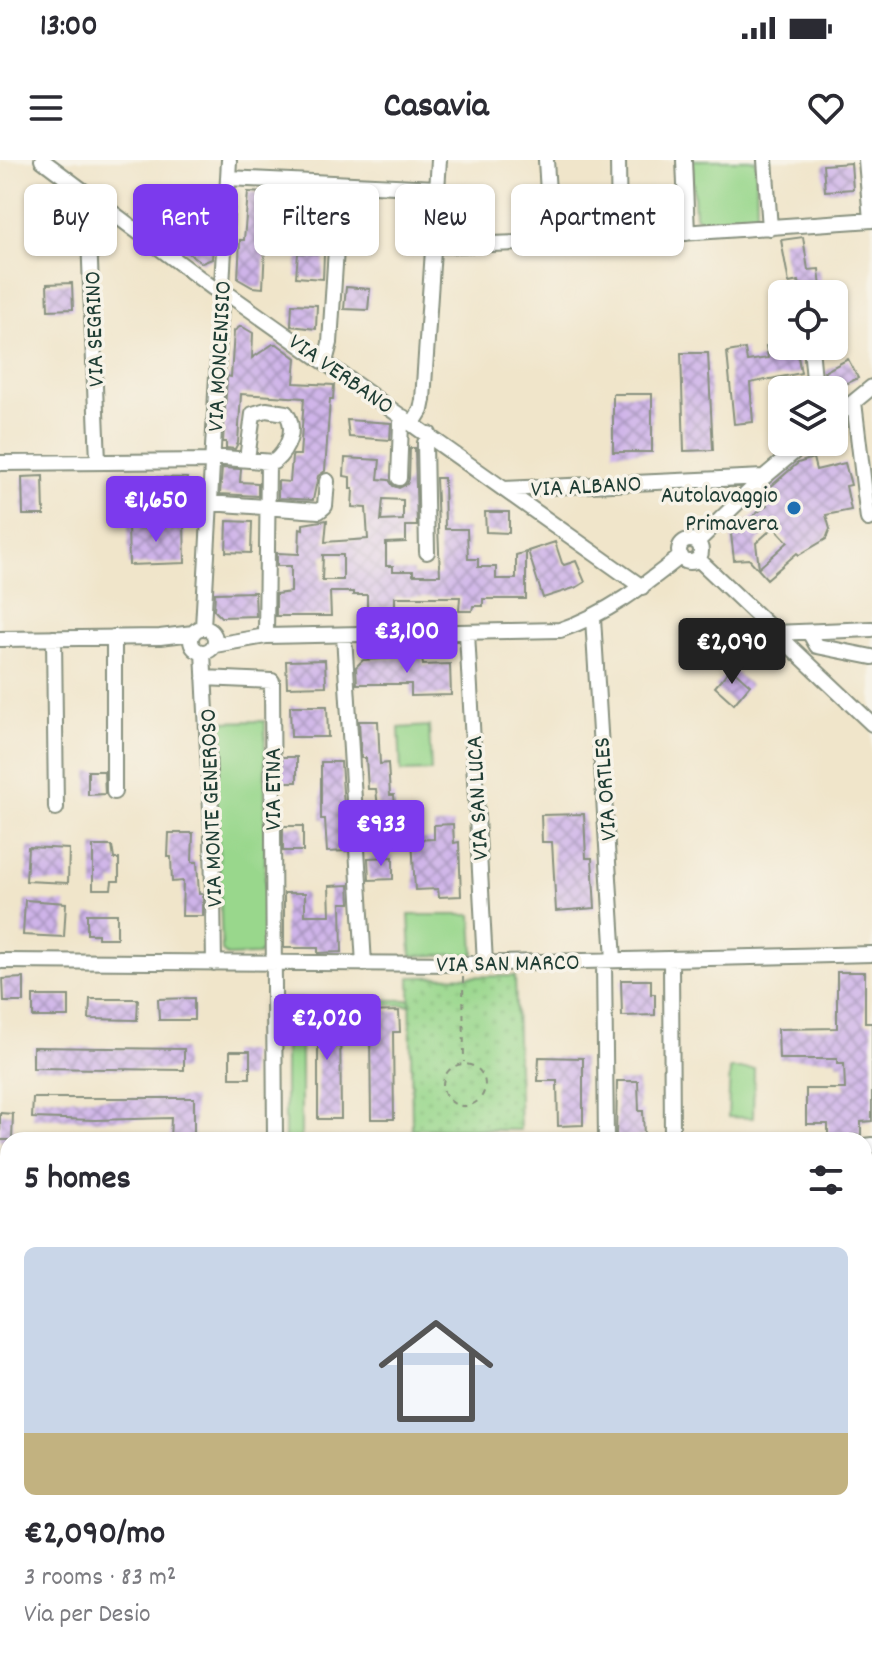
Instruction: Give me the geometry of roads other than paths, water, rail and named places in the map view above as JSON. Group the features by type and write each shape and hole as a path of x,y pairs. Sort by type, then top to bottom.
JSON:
{"street":[{"name":"VIA VERBANO","path":"42,160 74,184"},
{"name":"VIA MONCENISIO","path":"204,640 229,160"},
{"path":"436,184 439,160"},
{"path":"546,160 547,184"},
{"path":"618,160 618,184"},
{"path":"684,160 687,233"},
{"path":"765,160 770,228"},
{"path":"684,233 871,220 866,160"},
{"path":"228,178 312,184"},
{"name":"VIA VERBANO","path":"117,215 642,587"},
{"name":"VIA SEGRINO","path":"90,256 98,461"},
{"path":"325,362 330,348 336,256"},
{"path":"399,478 401,423 421,410 423,400 431,256"},
{"path":"848,407 872,387"},
{"path":"854,402 868,519"},
{"path":"0,463 212,459 247,459 268,463 278,459 289,442 291,421 282,411 266,410 253,414 247,459"},
{"path":"427,552 425,443 429,434"},
{"path":"698,559 687,561 681,556 680,548 685,541 697,542 789,456"},
{"path":"266,636 268,463"},
{"name":"VIA ALBANO","path":"504,489 764,477"},
{"path":"209,503 322,510 327,481"},
{"path":"697,542 701,550 698,559"},
{"path":"0,639 160,637 204,640 266,636 345,643 468,640 560,630 593,618 642,587 681,556"},
{"path":"698,559 872,724"},
{"name":"VIA ORTLES","path":"593,618 609,960 606,1132"},
{"path":"774,633 872,629"},
{"path":"809,632 817,646 872,657"},
{"path":"114,637 114,792"},
{"path":"54,638 56,808"},
{"name":"VIA MONTE GENEROSO","path":"204,640 214,963"},
{"name":"VIA SAN LUCA","path":"468,640 485,963"},
{"path":"345,643 364,964"},
{"name":"VIA ETNA","path":"204,678 272,681 275,1132"},
{"name":"VIA SAN MARCO","path":"0,961 463,964 872,954"},
{"path":"671,960 672,1132"}],"place":[{"name":"Autolavaggio Primavera","path":"794,508"}]}
